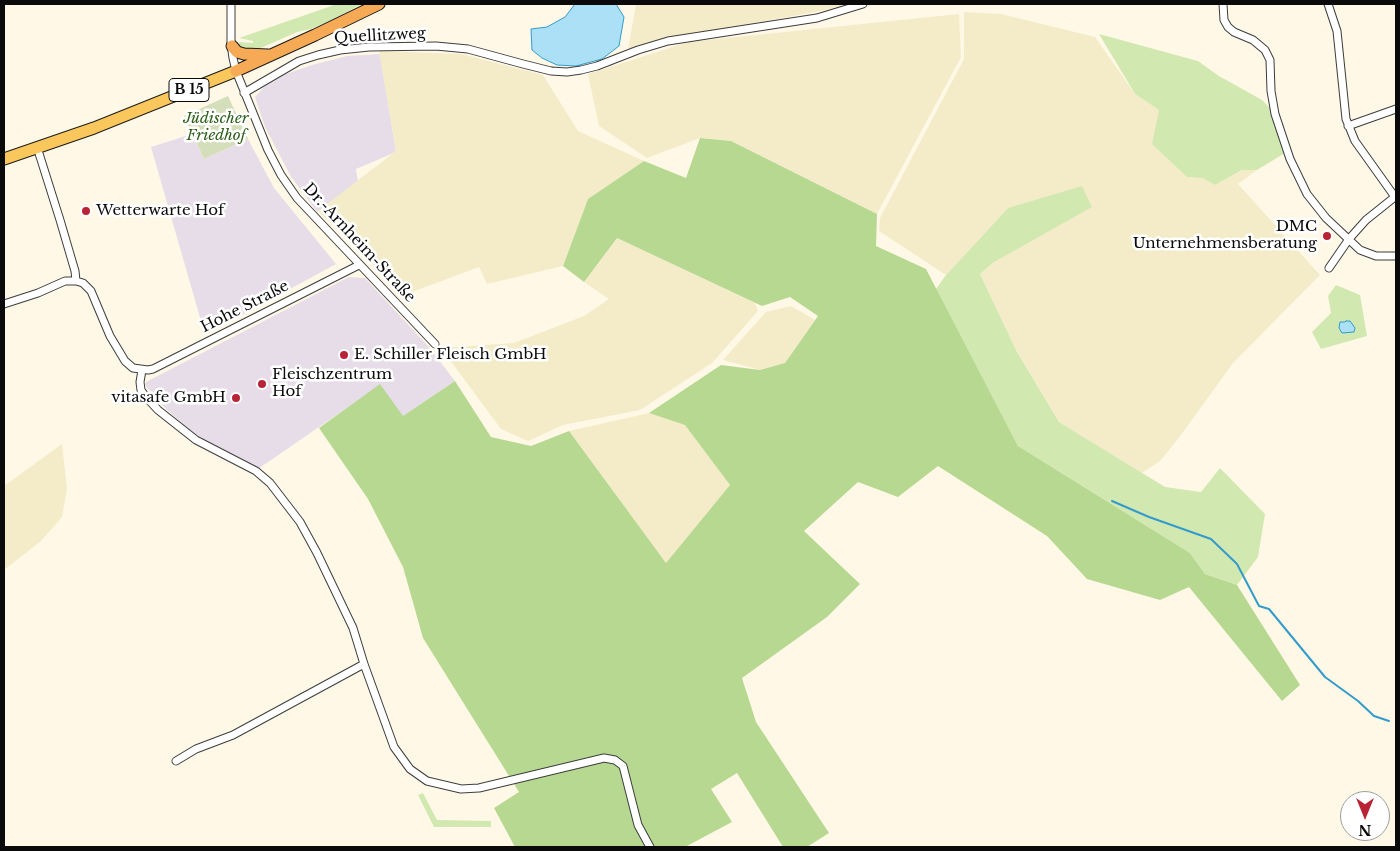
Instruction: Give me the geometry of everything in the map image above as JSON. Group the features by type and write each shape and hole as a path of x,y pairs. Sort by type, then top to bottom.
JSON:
{"highway":[{"name":"B 15","path":"236,71 378,4"},
{"path":"232,46 237,52 244,54 272,55"}],"main road":[{"name":"B 15","path":"4,159 142,110 236,71"}],"street":[{"name":"Dr.-Arnheim-Straße","path":"231,4 232,46 236,71 268,150 281,176 296,198 435,344"},
{"name":"Quellitzweg","path":"244,93 299,60 340,50 436,46 468,49 551,71 567,72 596,66 638,50 668,42 817,18 863,4"},
{"path":"1222,4 1224,20 1228,27 1234,32 1253,40 1265,50 1270,60 1271,91 1275,114 1290,159 1302,185 1315,205 1360,250 1376,256 1396,256"},
{"path":"1328,4 1337,31 1343,99 1348,126 1355,140 1396,196 1371,216 1349,239 1329,268"},
{"path":"1348,126 1396,109"},
{"path":"37,147 73,263 76,281"},
{"name":"Hohe Straße","path":"142,370 153,369 359,265"},
{"path":"4,304 38,293 65,281 83,283 91,291 110,336 125,361 133,368 142,370 141,390 158,410 196,440 256,471 270,483 300,522 317,553 353,628 394,748 410,769 427,781 461,789 479,788 604,758 615,760 623,766 638,825 650,847"},
{"path":"176,761 196,749 233,735 364,664"}],"shaded area":[{"path":"636,4 847,4 837,8 668,39 628,50"},
{"path":"964,12 1001,14 1095,37 1135,94 1159,110 1187,177 1202,178 1215,185 1242,170 1257,170 1238,184 1320,275 1233,363 1160,461 1142,473 1059,422 1017,352 980,274 994,262 1008,208 946,275 879,231 880,218 964,59"},
{"path":"959,14 961,57 877,214 731,141 700,138 647,158 599,126 588,74 688,42"},
{"path":"379,51 461,54 543,75 578,131 644,161 588,199 563,266 487,284 479,267 404,295 318,211 396,151"},
{"path":"380,54 396,152 356,169 360,195 323,208 317,212 290,175 265,127 255,97 264,87 286,74 312,65 347,56"},
{"path":"192,134 204,159 248,139 274,188 336,264 205,335 151,147"},
{"path":"617,238 755,303 758,311 712,363 640,410 563,425 528,441 501,429 441,348 514,343 584,316 609,299 584,282"},
{"path":"349,277 365,278 428,346 455,381 402,417 380,385 258,469 209,443 190,430 167,410 145,385 146,382"},
{"path":"791,306 815,320 785,363 760,370 723,360 766,312"},
{"path":"649,413 685,425 730,485 666,563 569,431"},
{"path":"62,444 67,489 62,517 41,541 4,570 4,486"}],"green space":[{"path":"337,4 362,4 328,22 297,32 254,51 243,51 238,44 240,42 253,43 253,41 239,38"},
{"path":"1099,34 1198,61 1219,76 1262,100 1270,108 1285,153 1257,170 1242,170 1215,185 1202,178 1187,177 1152,144 1159,110 1135,94"},
{"name":"Jüdischer Friedhof","path":"228,96 248,139 204,159 184,116"},
{"path":"700,138 731,141 877,214 876,246 926,269 1018,446 1190,553 1205,574 1237,585 1300,685 1282,701 1189,587 1160,600 1087,579 1047,536 938,466 898,497 858,482 804,531 860,584 827,617 742,678 756,722 829,833 807,847 783,847 737,773 711,789 732,822 685,847 515,847 494,808 519,792 423,638 403,567 368,499 319,428 380,384 403,416 455,381 491,437 531,446 569,431 666,563 730,485 685,425 649,413 721,365 760,370 785,363 818,316 790,297 762,306 617,238 584,282 563,266 588,199 644,161 686,178"},
{"path":"1082,186 1092,207 994,262 980,274 1017,352 1059,422 1165,487 1201,492 1220,468 1265,514 1258,557 1237,585 1205,574 1190,553 1018,446 936,289 946,275 1008,208"},
{"path":"1336,285 1360,295 1367,336 1321,349 1312,332 1331,313 1328,296"},
{"path":"423,793 437,820 491,821 491,827 434,827 418,795"}],"water":[{"path":"575,4 616,4 624,17 619,46 602,59 576,66 557,65 542,58 532,50 531,29 547,27 565,17"},
{"path":"1350,321 1355,328 1354,332 1342,333 1339,328 1340,322"}],"waterway":[{"path":"1112,501 1149,517 1211,539 1237,564 1259,606 1269,609 1325,677 1358,701 1374,716 1389,721"}],"place":[{"name":"Wetterwarte Hof","path":"86,211"},
{"name":"DMC Unternehmensberatung","path":"1327,236"},
{"name":"E. Schiller Fleisch GmbH","path":"344,355"},
{"name":"Fleischzentrum Hof","path":"262,384"},
{"name":"vitasafe GmbH","path":"236,398"}]}
